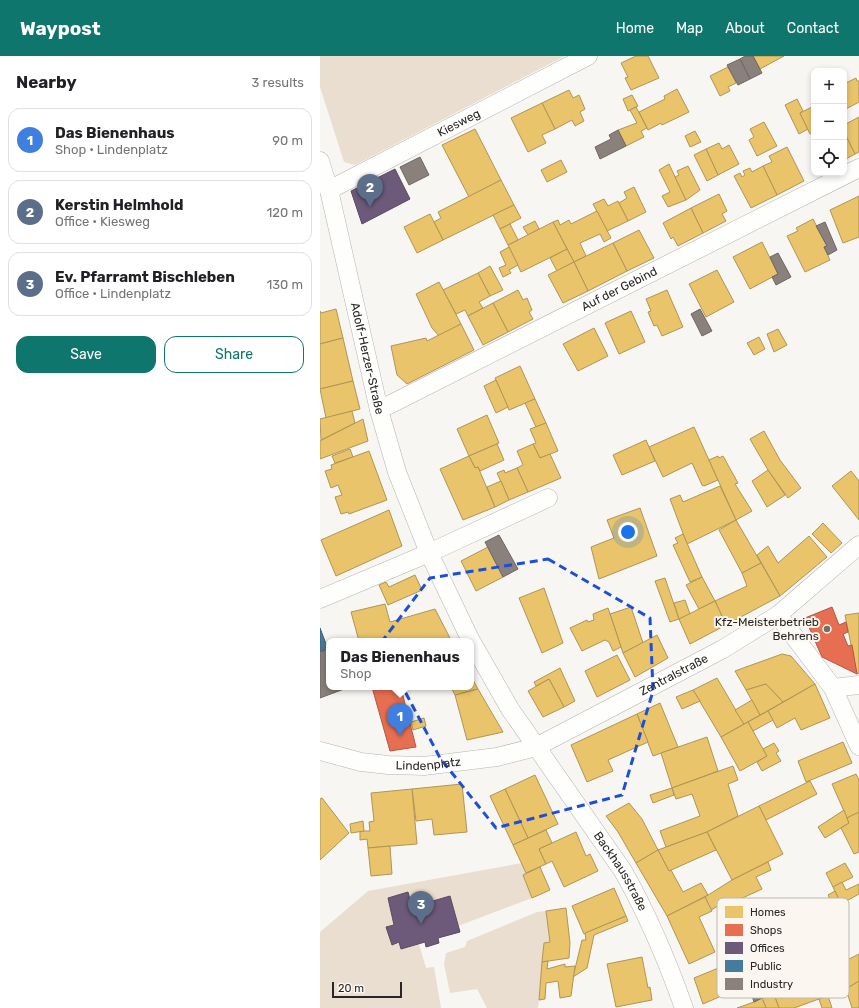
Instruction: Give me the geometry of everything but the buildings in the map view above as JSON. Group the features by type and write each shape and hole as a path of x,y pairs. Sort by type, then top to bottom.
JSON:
{"street":[{"name":"Kiesweg","path":"329,190 588,56"},
{"name":"Adolf-Herzer-Straße","path":"320,160 329,190 379,410 397,472 429,553 470,638"},
{"name":"Auf der Gebind","path":"379,410 859,168"},
{"path":"320,599 429,553 548,498"},
{"name":"Zentralstraße","path":"536,747 717,653 778,615 859,545"},
{"path":"778,615 833,688 859,746"},
{"name":"Adolf-Herzer-Straße","path":"474,646 510,709 536,747"},
{"path":"833,688 859,685"},
{"name":"Lindenplatz","path":"320,751 361,762 388,765 424,766 497,757 536,747"},
{"name":"Backhausstraße","path":"536,747 622,871 639,899 654,930 684,1008"}],"highlighted area":[{"path":"548,559 650,618 653,691 622,795 496,828 440,758 380,644 430,578"}],"shaded area":[{"path":"320,56 565,56 355,165 344,162 320,87"},
{"path":"522,863 526,873 523,875 532,898 458,926 450,896 412,907 408,892 388,898 394,925 387,927 391,944 399,942 419,944 426,968 434,967 441,1008 320,1008 320,932 368,891"},
{"path":"546,911 550,942 544,943 538,1008 487,1008 477,989 450,993 444,964 446,953 465,947 467,941 537,912"}],"place":[{"name":"Kerstin Helmhold","path":"370,207"},
{"name":"Kfz-Meisterbetrieb Behrens","path":"827,629"},
{"name":"Das Bienenhaus","path":"400,736"},
{"name":"Ev. Pfarramt Bischleben","path":"421,924"}]}
